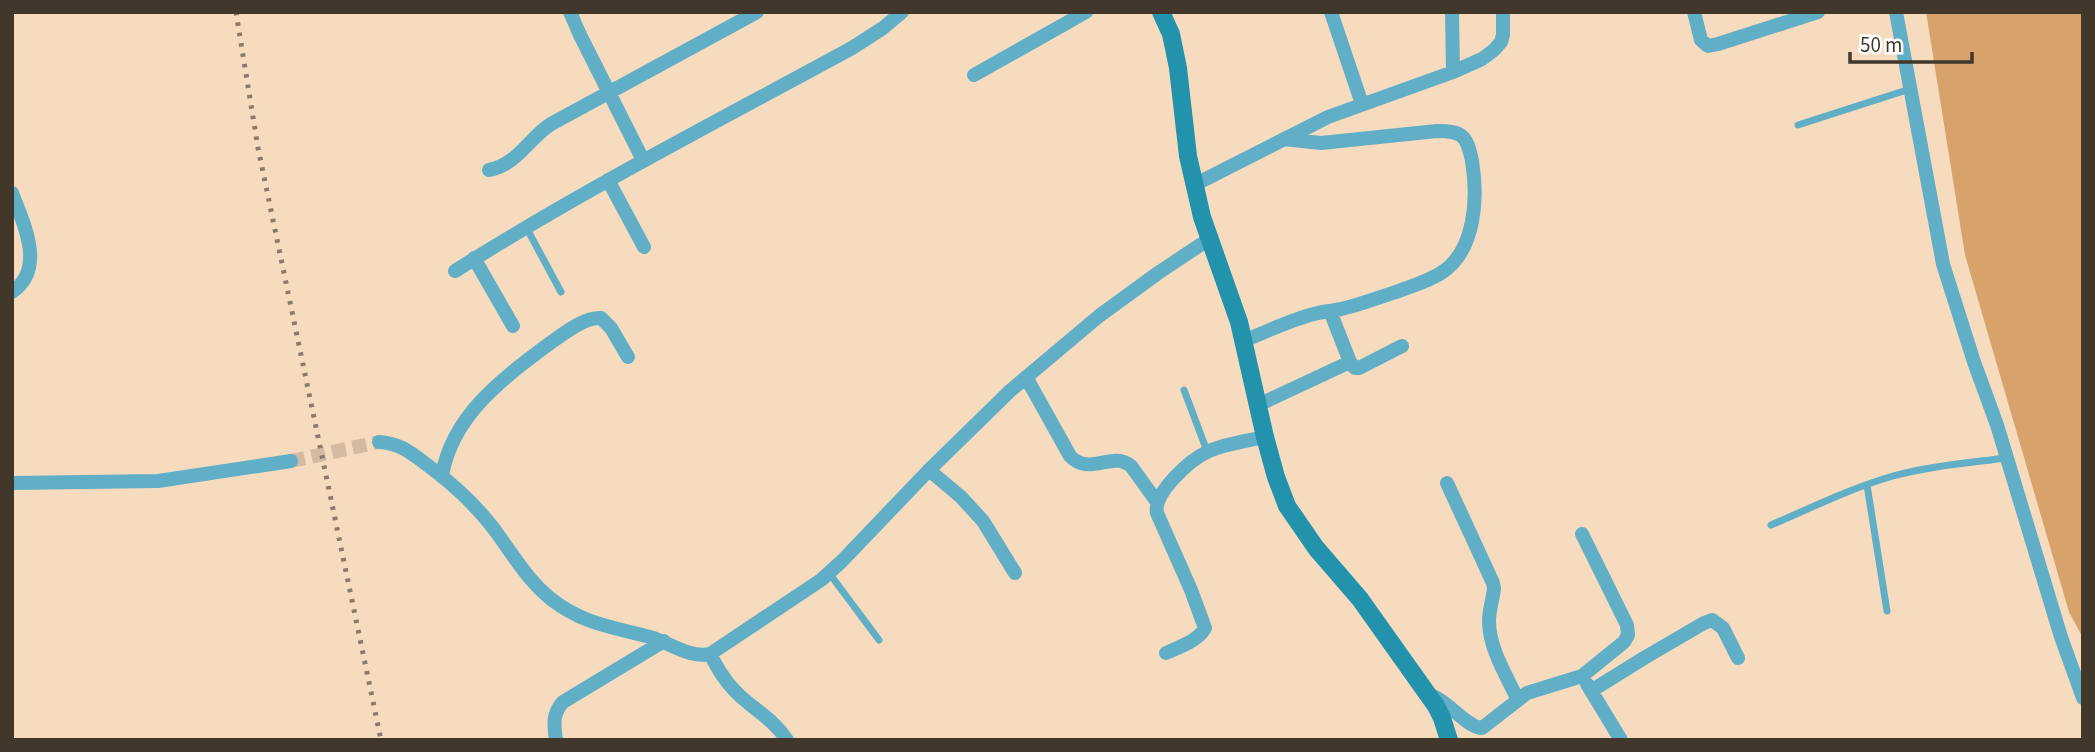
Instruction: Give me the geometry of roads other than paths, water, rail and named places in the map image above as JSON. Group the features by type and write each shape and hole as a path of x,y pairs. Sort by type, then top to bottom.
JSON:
{"street":[{"path":"570,12 643,160"},
{"path":"489,170 503,166 517,156 543,129 757,12"},
{"path":"455,271 526,226 643,160 852,48 902,12"},
{"path":"974,75 1086,12"},
{"path":"1161,12 1171,34 1178,68 1188,156 1194,184 1209,239 1228,287 1265,437 1287,506 1316,548 1360,599 1427,694 1442,718 1449,740"},
{"path":"1331,12 1362,104"},
{"path":"1452,12 1453,72"},
{"path":"1194,184 1328,117 1482,59 1501,42 1503,12"},
{"path":"1694,12 1701,40 1708,46 1818,12"},
{"path":"1896,12 1943,264 1973,362 1997,425 2061,637 2083,698"},
{"path":"1243,341 1311,314 1356,305 1442,273 1463,251 1470,227 1475,200 1474,174 1469,145 1460,134 1452,131 1321,142 1284,139"},
{"path":"608,180 644,247"},
{"path":"12,193 27,235 31,256 31,268 27,278 12,292"},
{"path":"379,442 399,445 442,476 478,509 529,579 570,612 589,622 664,641 691,655 710,654 829,573 929,470 1026,377 1099,316 1209,239"},
{"path":"474,258 513,326"},
{"path":"1330,311 1353,367 1359,368 1402,346"},
{"path":"442,476 449,447 489,392 513,370 559,337 589,320 601,318 611,328 628,357"},
{"path":"1258,405 1350,362"},
{"path":"1026,377 1075,461 1084,465 1126,461 1157,502"},
{"path":"1166,653 1195,639 1205,628 1159,517 1157,502 1171,482 1188,465 1207,452 1265,437"},
{"path":"12,483 158,481 291,461"},
{"path":"929,470 975,511 1015,573"},
{"path":"1447,483 1493,583 1489,622 1491,634 1501,666 1517,698"},
{"path":"1427,694 1445,701 1478,728 1486,725 1517,698 1540,687 1582,676 1625,642 1628,630 1582,534"},
{"path":"1591,691 1712,620 1723,628 1738,658"},
{"path":"556,740 555,713 563,702 664,641"},
{"path":"710,654 735,691 772,720 786,740"},
{"path":"1582,676 1621,740"}],"lane":[{"path":"1798,125 1911,89"},
{"path":"526,226 561,292"},
{"path":"1184,390 1207,452"},
{"path":"1771,525 1891,477 1937,467 2007,458"},
{"path":"1867,485 1887,611"},
{"path":"829,573 879,640"}],"tunnel":[{"path":"291,461 379,442"}],"railway":[{"path":"236,12 258,148 381,740"}]}
